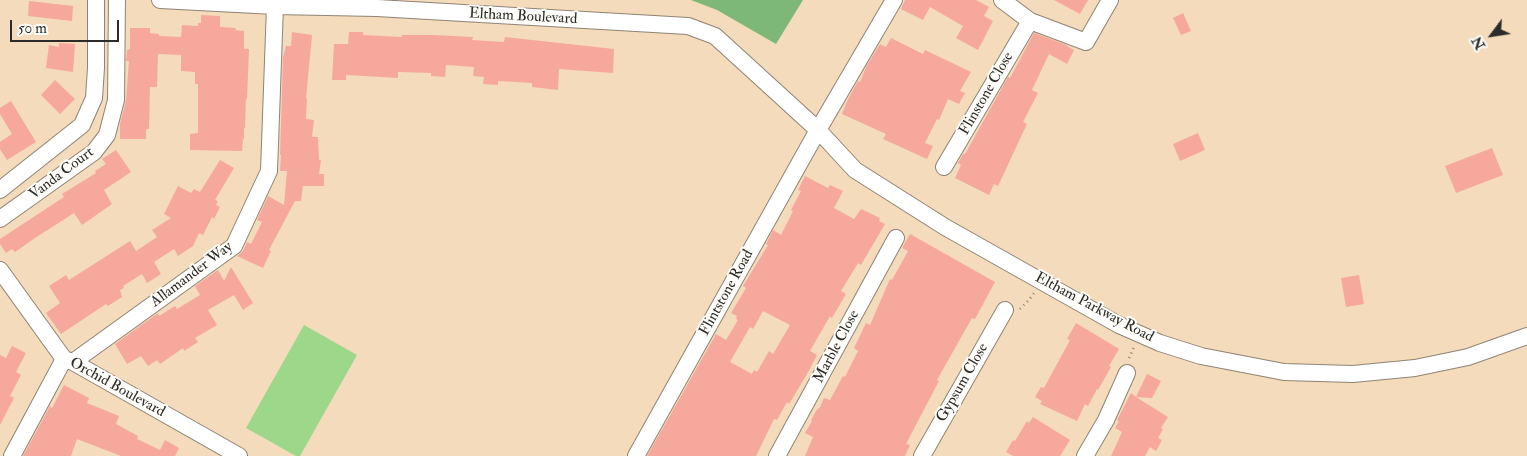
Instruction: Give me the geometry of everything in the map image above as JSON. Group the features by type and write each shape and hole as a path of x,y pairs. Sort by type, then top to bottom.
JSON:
{"street":[{"path":"0,190 82,125 94,98 96,0"},
{"name":"Vanda Court","path":"0,219 94,152 107,135 116,100 117,0"},
{"name":"Eltham Boulevard","path":"160,0 275,6 377,4 688,26 715,36 818,130"},
{"name":"Flintstone Road","path":"636,456 818,130 894,0"},
{"path":"1002,0 1030,21 1086,42 1110,0"},
{"name":"Allamander Way","path":"68,361 234,246 269,171 275,6"},
{"name":"Flinstone Close","path":"944,167 1030,21"},
{"name":"Eltham Parkway Road","path":"818,130 855,170 945,227 1119,325 1160,344 1202,356 1284,372 1353,374 1423,366 1468,357 1527,336"},
{"name":"Marble Close","path":"778,456 896,238"},
{"name":"Orchid Boulevard","path":"0,270 68,361 239,456"},
{"name":"Gypsum Close","path":"922,456 1005,310"},
{"path":"12,456 68,361"},
{"path":"1085,456 1106,420 1127,373"}],"path":[{"path":"1005,310 1011,314 1017,312 1029,300 1041,281"},
{"path":"1127,373 1128,362 1140,334"}],"green space":[{"path":"691,0 803,0 776,44 717,10"},
{"path":"304,325 357,355 300,456 296,456 246,428"}],"building":[{"path":"905,0 976,0 989,7 984,16 993,21 978,50 956,38 963,26 930,7 923,20 901,9"},
{"path":"1054,0 1088,0 1080,14"},
{"path":"29,1 73,6 72,21 28,16"},
{"path":"1183,13 1191,31 1181,35 1173,18"},
{"path":"201,15 220,16 220,27 236,28 235,30 244,31 244,49 249,49 242,151 190,150 190,134 198,133 198,84 195,84 195,72 181,71 181,55 158,54 157,87 150,87 149,129 146,129 146,139 120,139 120,124 126,100 129,61 126,61 127,50 130,49 130,28 150,28 150,33 159,34 159,36 181,37 182,25 198,26 198,23 201,23"},
{"path":"292,32 312,35 306,119 314,120 312,137 318,137 319,160 321,160 319,174 324,174 324,186 303,186 301,201 295,201 269,250 271,251 263,268 237,256 243,251 247,242 251,244 262,222 257,220 268,196 284,205 287,171 280,171 283,57 286,46 291,46"},
{"path":"349,32 363,32 363,35 402,37 402,35 434,35 473,37 472,40 504,42 505,37 614,49 613,73 559,69 558,90 532,87 532,83 498,81 498,85 483,84 484,77 473,76 474,67 446,65 445,77 431,76 431,73 398,72 398,78 346,75 346,80 332,80 334,44 348,44"},
{"path":"1034,33 1064,44 1074,50 1067,64 1049,54 1032,90 1038,93 1023,122 1027,124 998,186 994,184 989,195 955,178 961,165 958,163 963,154 965,154 1008,77 1010,78"},
{"path":"891,38 923,54 925,50 971,72 960,91 965,93 959,104 948,99 939,120 937,119 925,143 933,146 927,159 883,139 886,134 842,114 848,99 858,81 860,82 867,65 880,44 886,47"},
{"path":"59,43 75,44 73,72 46,68 49,45 59,47"},
{"path":"55,80 75,99 60,114 41,95"},
{"path":"11,101 36,142 7,160 0,149 0,142 12,134 0,114 0,108"},
{"path":"1198,133 1205,150 1180,161 1173,144"},
{"path":"1492,148 1503,175 1456,193 1445,166"},
{"path":"116,150 131,172 104,190 112,204 82,225 74,213 15,252 12,249 6,253 0,244 0,239 64,197 62,194 96,173 95,171 106,164 102,159"},
{"path":"220,160 234,168 215,200 218,201 216,205 220,207 214,219 212,217 203,235 199,233 193,246 178,256 174,249 154,262 161,274 147,283 142,274 123,286 124,288 120,290 122,297 108,306 106,304 61,334 46,313 60,303 49,286 66,275 69,280 130,241 136,251 157,237 152,230 171,218 164,214 178,186 191,193 194,189 200,192"},
{"path":"805,176 828,188 830,185 843,191 834,208 854,219 861,209 880,218 879,221 885,224 861,265 858,263 841,291 846,294 832,318 830,316 810,351 817,355 807,374 789,404 787,402 777,420 774,419 756,456 647,456 716,334 726,340 738,320 736,319 737,316 731,313 746,288 743,286 768,245 766,244 773,230 781,235 801,191 798,190","holes":["763,311 790,325 773,354 769,351 757,372 754,370 752,374 730,362 750,327 753,329"]},
{"path":"910,234 995,282 975,319 972,318 937,380 939,381 906,444 910,445 905,456 805,456 813,437 805,433 811,420 824,398 830,400 843,376 845,377 858,351 854,348 866,323 870,325 890,279 892,280 908,251 902,248"},
{"path":"231,267 253,303 243,310 234,295 208,310 217,325 195,338 198,342 184,351 183,348 160,364 157,360 148,366 141,356 127,364 115,344 158,313 159,316 175,306 177,309 200,295 195,286 218,270 224,281"},
{"path":"1359,275 1364,304 1346,307 1341,278"},
{"path":"1076,323 1119,349 1098,390 1088,406 1085,404 1077,421 1040,404 1042,401 1035,397 1041,387 1044,388 1070,340 1067,339"},
{"path":"12,346 26,353 16,372 21,375 10,396 14,398 0,425 0,355 6,358"},
{"path":"1147,374 1161,381 1152,398 1136,397"},
{"path":"64,385 89,398 87,403 119,416 116,424 138,436 137,439 160,450 165,440 179,448 175,456 121,456 77,439 71,456 23,456 50,406 52,408"},
{"path":"1131,393 1168,417 1161,428 1163,429 1158,438 1162,440 1156,451 1150,447 1145,456 1111,456 1122,432 1115,428 1119,421 1117,420"},
{"path":"1033,417 1070,440 1060,456 1013,456 1006,452 1027,421 1029,423"}]}
